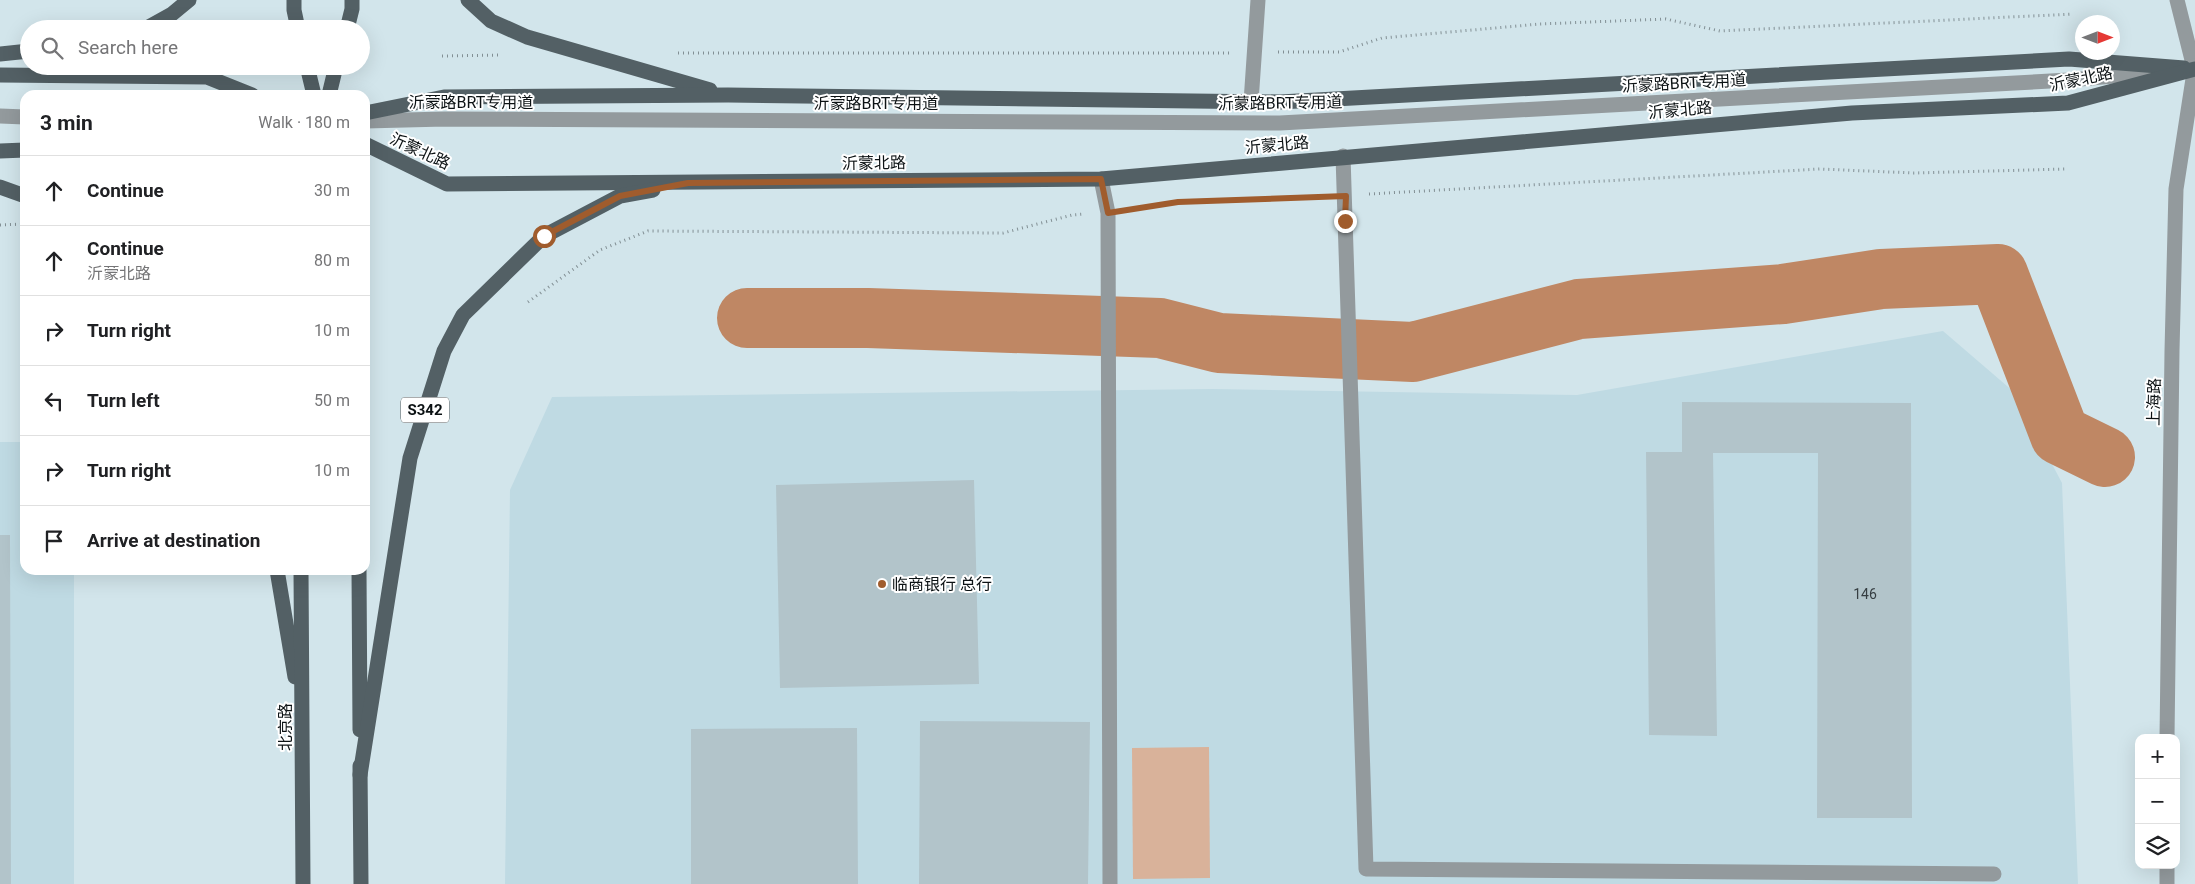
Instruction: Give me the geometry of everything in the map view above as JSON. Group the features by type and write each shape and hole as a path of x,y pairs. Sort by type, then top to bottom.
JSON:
{"main road":[{"path":"161,20 189,0"},
{"path":"294,0 296,20"},
{"path":"349,20 352,0"},
{"path":"468,0 491,21 527,38 728,95"},
{"path":"0,54 20,52"},
{"name":"沂蒙北路","path":"370,112 444,97 728,95 1251,102 1300,101 2069,59 2195,69"},
{"name":"沂蒙北路","path":"370,146 447,184 1101,179 1344,156 1852,113 2068,103 2195,69"},
{"path":"0,75 207,77 240,90"},
{"path":"310,75 313,90"},
{"path":"330,90 334,75"},
{"path":"0,151 20,150"},
{"name":"S342","path":"360,775 410,458 444,351 463,314 544,236 620,196 688,183"},
{"path":"0,187 20,194"},
{"path":"278,575 302,721"},
{"name":"北京路","path":"301,575 303,884"},
{"path":"359,575 361,884"}],"street":[{"path":"1251,102 1258,0"},
{"name":"上海路","path":"2167,734 2176,189 2195,69 2177,0"},
{"name":"沂蒙路BRT专用道","path":"370,121 455,119 1280,123 2069,80 2195,69"},
{"path":"0,116 20,117"},
{"path":"1344,156 1366,869 1994,874"},
{"path":"1101,179 1108,213 1110,884"},
{"path":"2167,869 2168,884"}],"path":[{"path":"528,302 600,250 648,231 1003,233 1072,215 1108,213 1178,202 1346,196 1820,169 1914,173 2067,169"},
{"path":"0,225 20,224"}],"shaded area":[{"path":"1943,331 2014,392 2062,483 2078,884 505,884 510,490 552,397 1212,389 1577,395"},
{"path":"0,442 20,442 20,575 74,575 74,884 0,884"},
{"path":"1209,747 1210,878 1133,879 1132,748"}],"building":[{"path":"1682,402 1911,403 1912,818 1817,818 1818,453 1713,453 1717,736 1649,735 1646,452 1682,452"},
{"path":"974,480 979,684 780,688 776,485"},
{"path":"0,535 10,535 11,884 0,884"},
{"path":"920,721 1090,722 1088,884 919,884"},
{"path":"857,728 858,884 691,884 691,729"}],"waterway":[{"path":"747,318 868,318 1160,328 1219,343 1413,352 1579,309 1783,294 1881,279 1998,274 2060,435 2105,457"}],"place":[{"name":"临商银行 总行","path":"882,584"}],"route":[{"path":"544,236 620,196 688,183 1101,179 1108,213 1178,202 1346,196 1345,221"}]}
